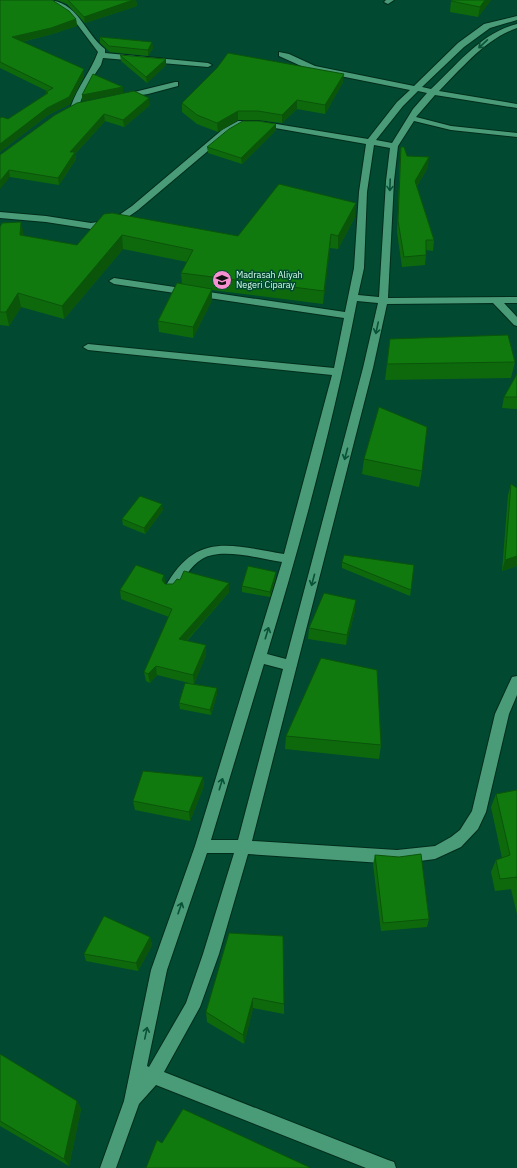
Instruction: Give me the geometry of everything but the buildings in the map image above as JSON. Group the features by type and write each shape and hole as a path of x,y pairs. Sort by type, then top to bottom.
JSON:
{"street":[{"path":"50,0 75,16 94,44 102,51 84,84 75,106"},
{"path":"146,1073 159,970 202,846 260,658 289,559 338,372 359,268 364,184 370,143 389,116 461,45 476,33 493,23 517,18"},
{"path":"108,1168 132,1100 146,1073 192,1007 211,954 242,847 368,368 383,301 387,257 390,181 394,146 412,118 432,92 486,41 502,31 517,26"},
{"path":"282,54 293,57 304,65 313,68 472,100 517,106"},
{"path":"101,55 208,65"},
{"path":"115,98 148,92 176,84"},
{"path":"67,109 85,103"},
{"path":"412,118 451,128 517,136"},
{"path":"0,215 46,218 91,226 115,222 135,208 225,132 240,123 258,123 394,146"},
{"path":"114,281 350,316"},
{"path":"354,298 383,301 517,300"},
{"path":"495,300 517,323"},
{"path":"88,346 338,372"},
{"path":"170,589 196,556 208,550 231,550 289,559"},
{"path":"260,658 290,665"},
{"path":"202,846 242,847 397,857 418,857 432,854 449,847 463,837 473,826 479,812 502,714 517,681"},
{"path":"146,1073 388,1168"}],"place":[{"name":"Madrasah Aliyah Negeri Ciparay","path":"222,280"}]}
